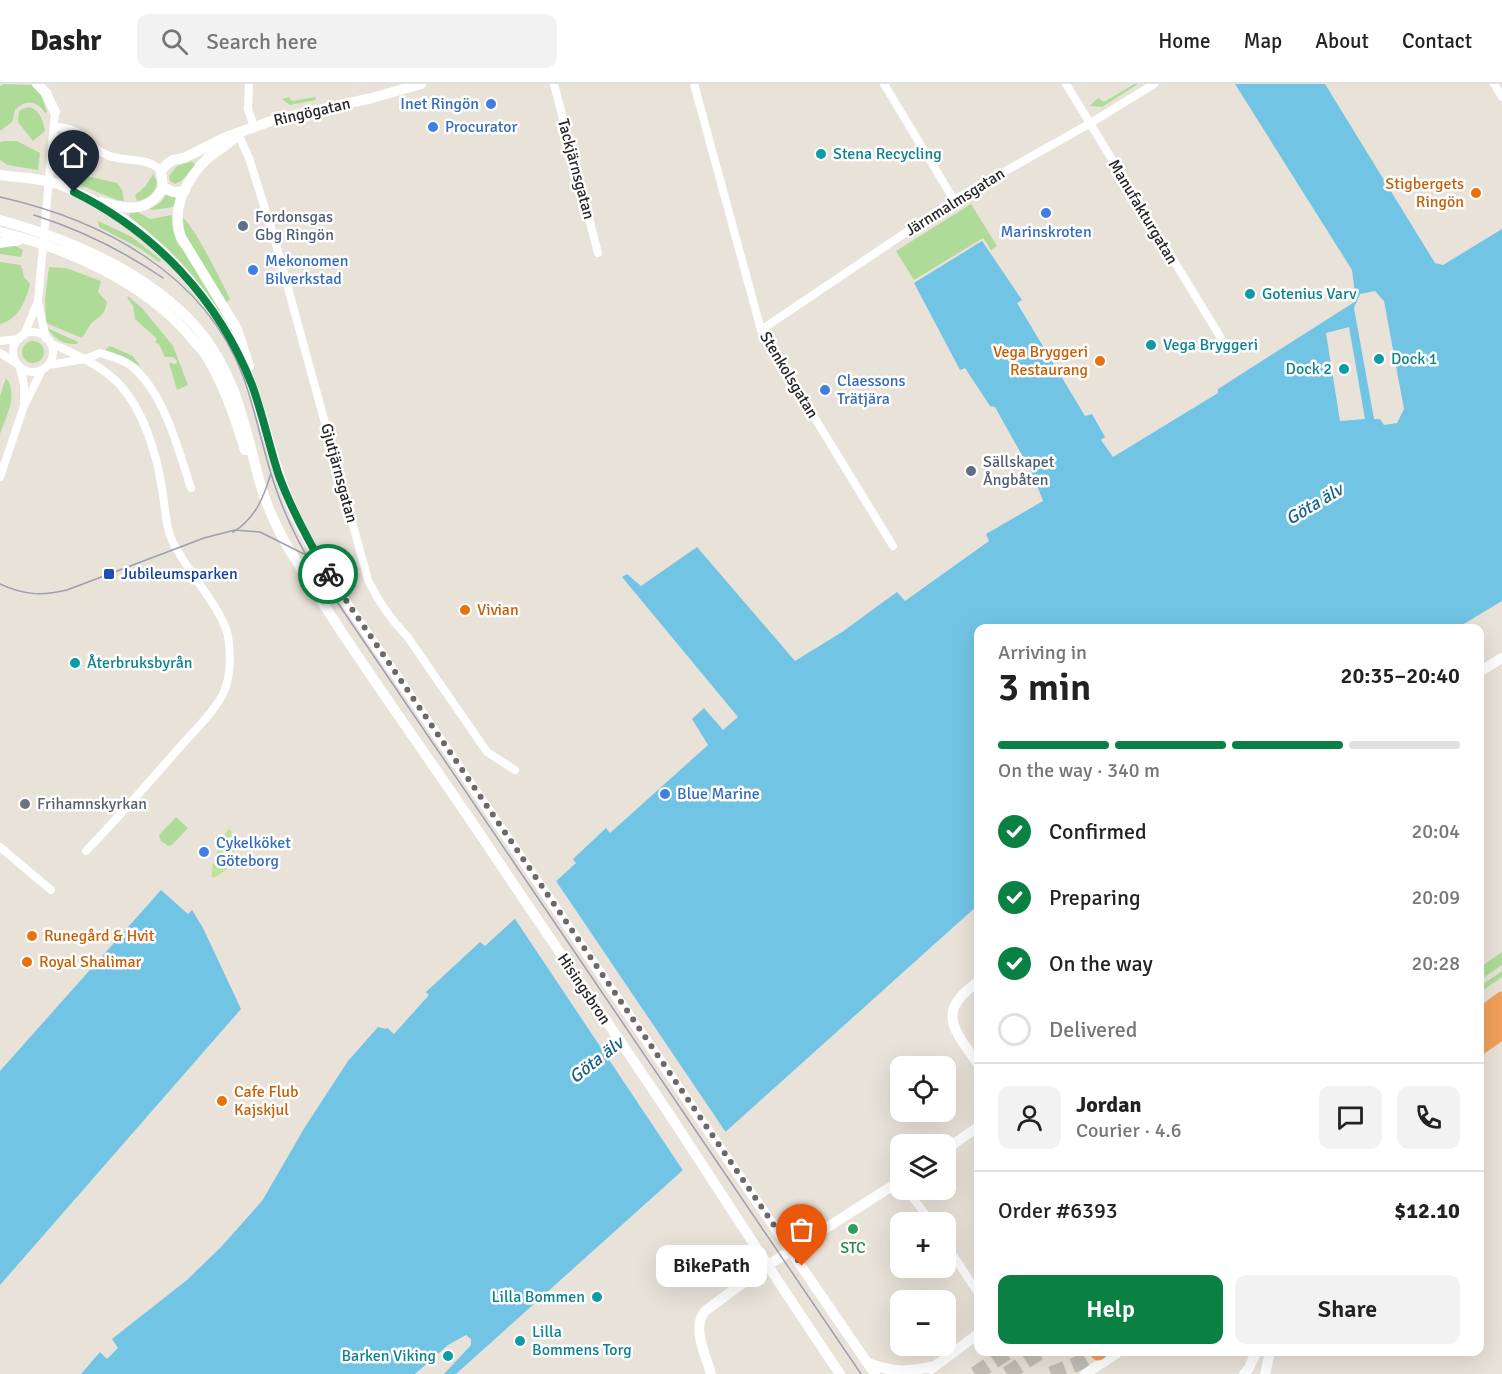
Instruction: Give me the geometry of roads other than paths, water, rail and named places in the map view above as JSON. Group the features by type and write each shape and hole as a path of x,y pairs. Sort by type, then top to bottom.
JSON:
{"highway":[{"path":"1484,1012 1502,999"},
{"path":"1484,1028 1502,1016"},
{"path":"1484,1044 1500,1033"},
{"path":"1484,1049 1500,1033"}],"main road":[{"path":"38,84 46,93 55,112"},
{"name":"Ringögatan","path":"161,171 173,160 184,158 226,137 274,120 372,98 415,85"},
{"name":"Ringögatan","path":"238,134 197,170 185,191 177,212 179,231 237,329 251,371 252,387"},
{"path":"86,198 129,208 142,206 155,200 163,187 161,171"},
{"path":"1,174 61,186 86,198 118,217 165,253 194,285 221,325 252,387"},
{"path":"163,187 173,192 185,191"},
{"path":"0,220 63,241 92,254 152,287 180,310 215,352 230,379 238,398 260,482"},
{"path":"0,232 76,258 117,277 162,308 181,326 206,355 222,386 248,462 260,482"},
{"path":"0,243 25,239"},
{"name":"Hisingsbron","path":"252,387 289,502 299,525 343,598 875,1374"},
{"name":"Hisingsbron","path":"260,482 279,530 327,611 438,771 673,1120 838,1372"},
{"path":"1484,669 1502,658"},
{"path":"974,985 957,999 952,1012 958,1036 974,1058"},
{"path":"956,1142 974,1130"},
{"path":"711,1374 700,1335 699,1320 705,1311 762,1269 890,1187"},
{"path":"923,1374 974,1337"},
{"path":"1085,1374 1113,1356"},
{"path":"1244,1374 1254,1356"},
{"path":"1265,1374 1269,1356"},
{"path":"867,1362 896,1372 935,1366"}],"street":[{"path":"249,84 248,110 254,127"},
{"name":"Tackjärnsgatan","path":"554,84 598,253"},
{"name":"Stenkolsgatan","path":"694,84 761,330 893,546"},
{"path":"884,84 954,200"},
{"name":"Manufakturgatan","path":"1066,84 1221,338"},
{"name":"Järnmalmsgatan","path":"761,330 954,200 1089,124 1154,84"},
{"path":"1494,84 1502,97"},
{"path":"24,406 24,386 14,348 22,337 38,301 55,112"},
{"path":"54,127 72,129 97,150 108,156 150,163 161,171"},
{"name":"Gjutjärnsgatan","path":"238,134 249,158 276,244 368,580 381,606 407,636 487,752 515,770"},
{"path":"0,477 24,406 53,354 38,301"},
{"path":"0,341 36,333 85,359 120,386 136,409 148,437 160,473 170,536 179,555 214,608 227,633 230,662 223,693 206,717 86,851"},
{"path":"0,354 31,372 85,359 100,353 129,364 145,380 167,417 190,488"},
{"path":"0,847 51,890"},
{"path":"956,1260 974,1287"}],"water":[{"name":"Göta älv","path":"1235,84 1325,84 1435,263 1443,265 1502,229 1502,601 1464,624 974,624 974,909 456,1374 444,1374 471,1345 471,1339 466,1335 448,1345 415,1374 81,1374 100,1352 107,1359 118,1348 112,1339 187,1280 221,1247 262,1201 305,1127 348,1061 378,1027 386,1029 480,942 485,946 576,863 573,859 606,828 610,833 708,745 692,719 704,708 723,730 738,717 622,577 627,574 641,586 697,547 795,661 842,632 897,592 905,601 989,541 986,534 1043,501 1033,475 995,407 990,406 965,368 960,370 914,283 982,241 1022,300 1017,303 1085,416 1092,414 1105,437 1101,440 1113,457 1218,393 1218,389 1356,301 1352,270","holes":["1375,291 1384,301 1404,409 1397,423 1384,425 1380,419 1374,419 1354,308 1360,294","1349,327 1365,419 1340,421 1326,333"]},
{"path":"161,890 188,914 192,910 203,928 241,1009 0,1285 0,1071"}],"tunnel":[{"path":"975,1374 1002,1356"},
{"path":"1007,1374 1034,1356"},
{"path":"1051,1374 1093,1356"}],"tram line":[{"path":"0,197 76,220 111,237 145,256 176,280 203,308 226,340 243,376 275,487 298,540 312,565 861,1374"},
{"path":"34,215 101,242 163,278"},
{"path":"233,532 241,527 258,507 271,473"},
{"path":"0,584 33,593 67,590 204,538 235,530 260,532 306,555"}],"place":[{"name":"Inet Ringön","path":"491,104"},
{"name":"Procurator","path":"433,127"},
{"name":"Stena Recycling","path":"821,154"},
{"name":"Stigbergets Ringön","path":"1476,193"},
{"name":"Marinskroten","path":"1046,213"},
{"name":"Fordonsgas Gbg Ringön","path":"243,226"},
{"name":"Mekonomen Bilverkstad","path":"253,270"},
{"name":"Gotenius Varv","path":"1250,294"},
{"name":"Vega Bryggeri","path":"1151,345"},
{"name":"Dock 1","path":"1379,359"},
{"name":"Vega Bryggeri Restaurang","path":"1100,361"},
{"name":"Dock 2","path":"1344,369"},
{"name":"Claessons Trätjära","path":"825,390"},
{"name":"Sällskapet Ångbåten","path":"971,471"},
{"name":"Jubileumsparken","path":"109,574"},
{"name":"Vivian","path":"465,610"},
{"name":"Återbruksbyrån","path":"75,663"},
{"name":"Blue Marine","path":"665,794"},
{"name":"Frihamnskyrkan","path":"25,804"},
{"name":"Cykelköket Göteborg","path":"204,852"},
{"name":"Runegård & Hvit","path":"32,936"},
{"name":"Royal Shalimar","path":"27,962"},
{"name":"Cafe Flub Kajskjul","path":"222,1101"},
{"name":"STC","path":"853,1229"},
{"name":"BikePath","path":"802,1266"},
{"name":"Lilla Bommen","path":"597,1297"},
{"name":"Lilla Bommens Torg","path":"520,1341"},
{"name":"Barken Viking","path":"448,1356"}]}
